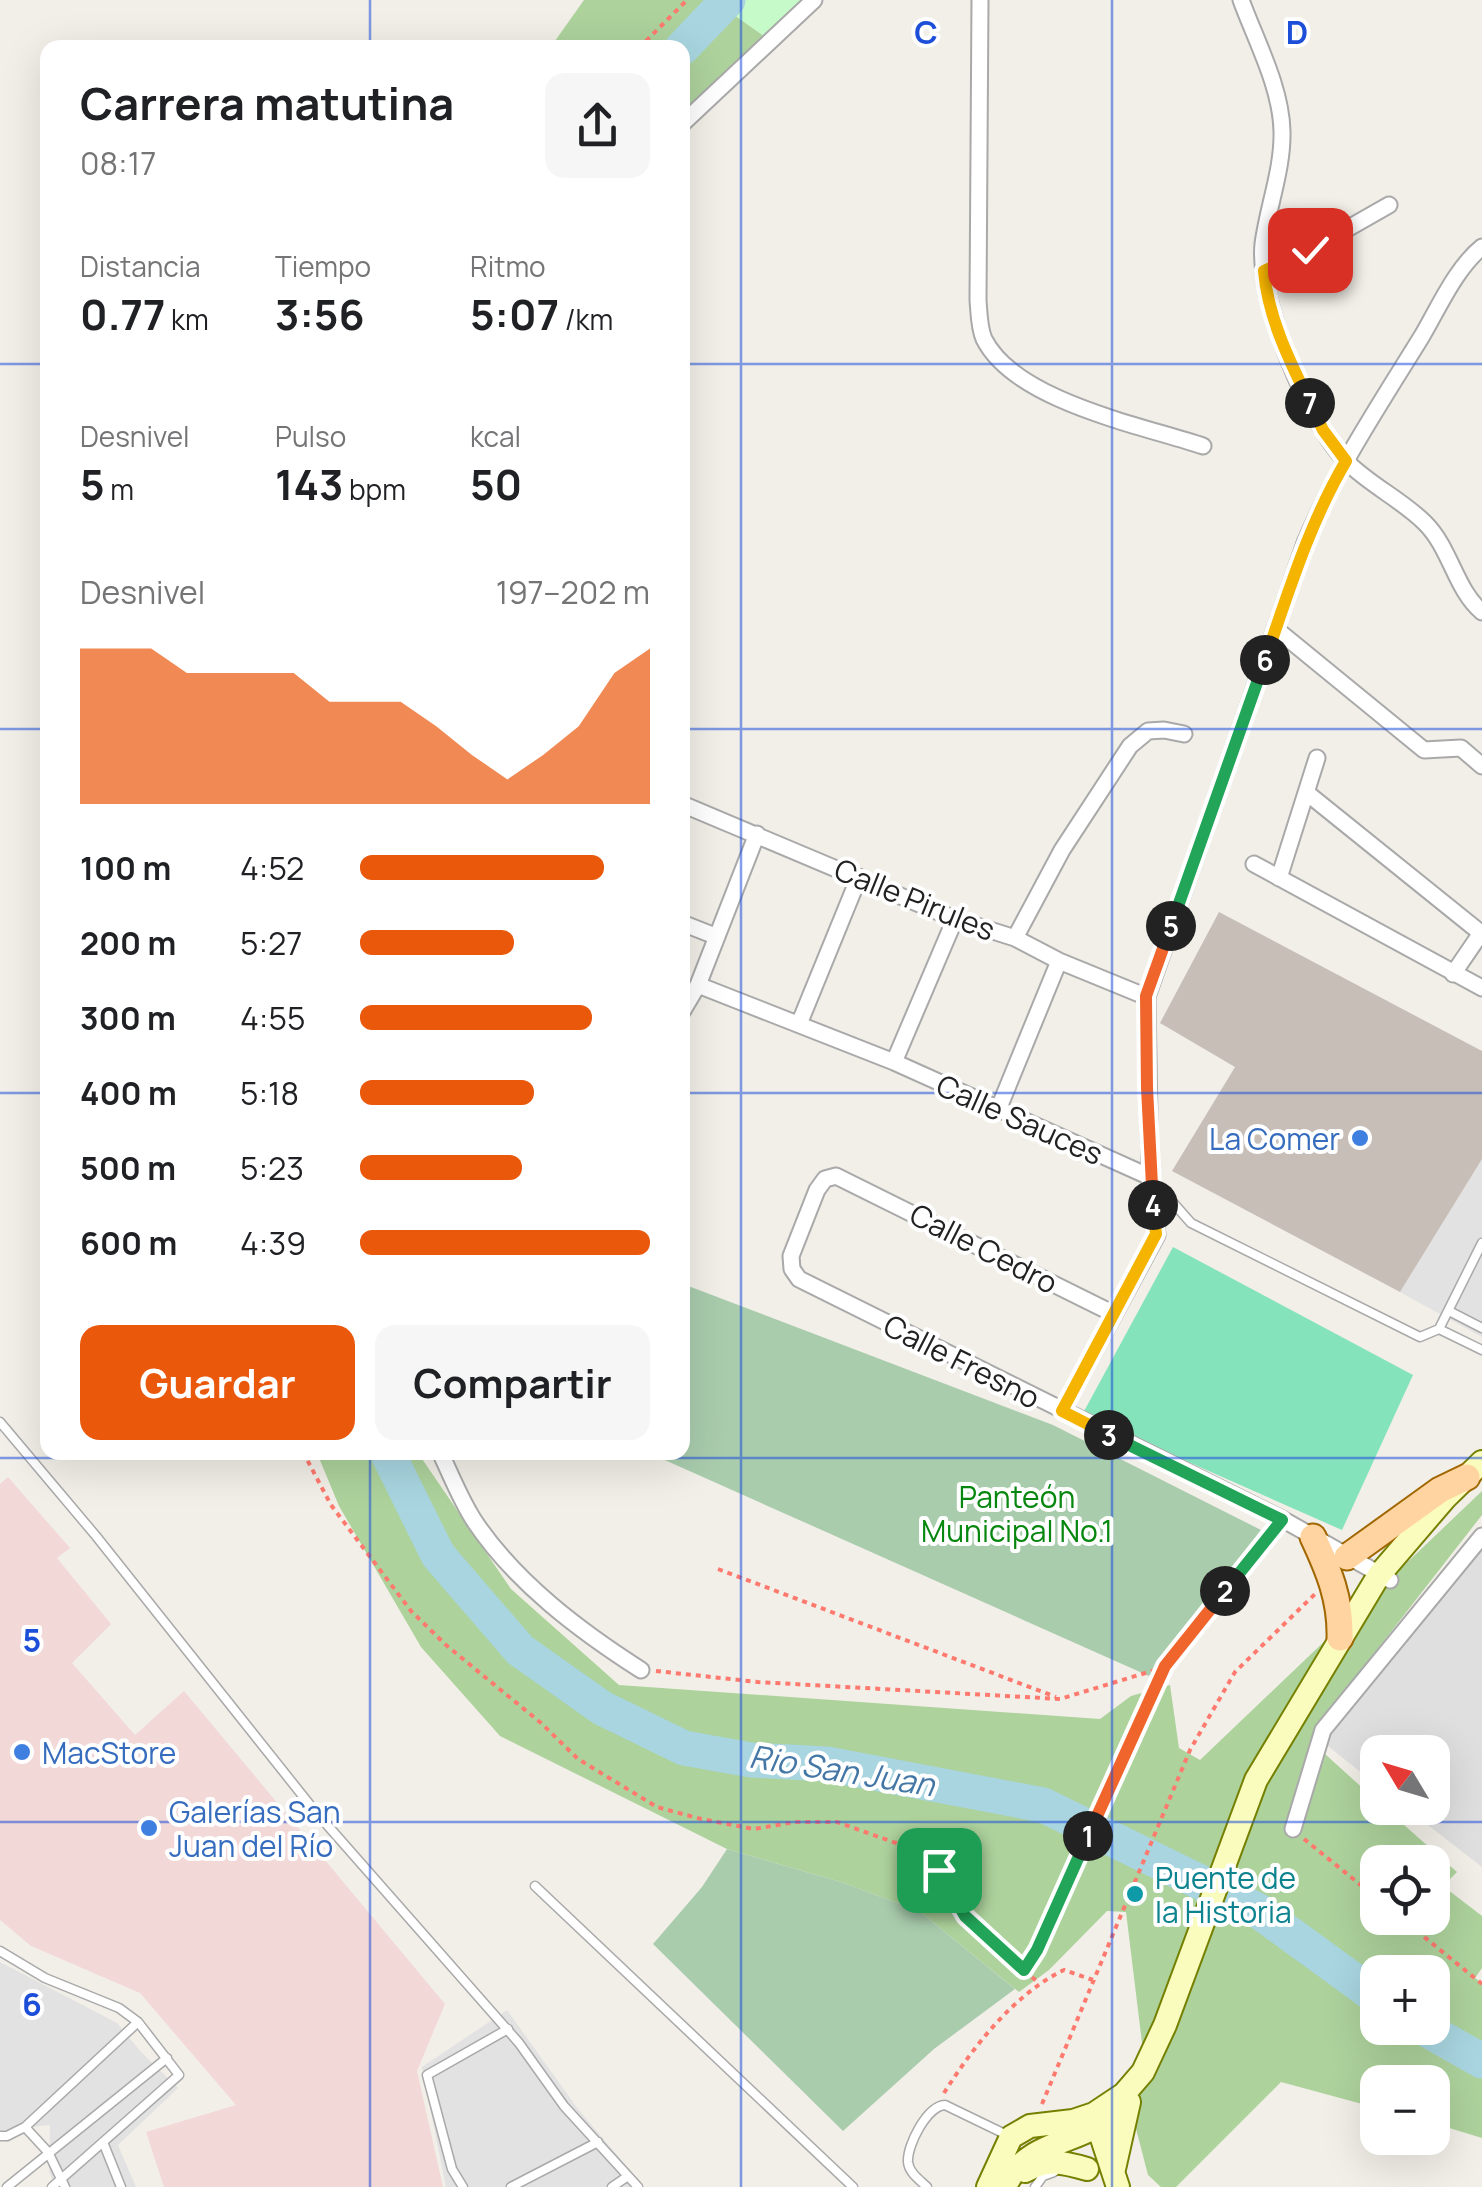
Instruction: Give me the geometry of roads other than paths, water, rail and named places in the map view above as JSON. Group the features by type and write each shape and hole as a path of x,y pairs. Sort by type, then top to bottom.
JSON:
{"main road":[{"path":"1340,1567 1440,1490 1477,1473"},
{"path":"1001,2185 1020,2162 1042,2148 1062,2126 1129,2102 1147,2084 1262,1782 1340,1638 1385,1578 1477,1473"},
{"path":"1312,1537 1340,1567 1340,1638"},
{"path":"1262,1782 1326,1682 1385,1578"},
{"path":"1001,2185 1062,2126 1124,2094 1144,2072 1170,2026"},
{"path":"1116,2180 1129,2102"},
{"path":"1062,2126 1090,2177"},
{"path":"1062,2126 1116,2180"},
{"path":"1001,2185 1040,2162 1064,2162 1090,2177"}],"street":[{"path":"690,116 814,0"},
{"path":"980,0 978,300 982,336 1005,369 1052,397 1203,446"},
{"path":"1241,0 1278,100 1282,131 1262,247 1266,291 1287,356 1323,430 1346,461 1425,523 1443,545 1470,602 1482,612"},
{"path":"1264,271 1390,206"},
{"path":"1062,1411 1156,1234 1150,1177 1146,996 1305,543 1346,461 1454,282 1482,247"},
{"path":"1276,629 1424,750 1460,748 1482,766"},
{"path":"1015,938 1062,850 1130,746 1148,731 1184,734"},
{"path":"1279,878 1317,758"},
{"path":"1307,793 1481,933 1453,974"},
{"name":"Calle Pirules","path":"690,807 955,919 1015,938 1059,961 1146,996"},
{"path":"690,998 757,834"},
{"path":"1254,864 1482,988"},
{"path":"799,1024 859,877"},
{"path":"894,1062 955,919"},
{"path":"690,926 715,936"},
{"path":"998,1110 1059,961"},
{"name":"Calle Sauces","path":"698,985 894,1062 1150,1177"},
{"name":"Calle Fresno","path":"854,1182 836,1176 825,1179 817,1190 791,1256 792,1269 799,1280 1312,1537"},
{"name":"Calle Cedro","path":"854,1182 1114,1314"},
{"path":"444,1460 474,1521 510,1564 584,1633 641,1670"},
{"path":"1293,1830 1323,1730 1482,1536"},
{"path":"1340,1567 1385,1578"}],"lane":[{"name":"Calle Sauces","path":"1150,1177 1191,1223 1420,1337 1439,1328 1482,1350"},
{"path":"1439,1328 1482,1243"},
{"path":"1449,1311 1482,1328"},
{"path":"0,1422 314,1810 508,2029 564,2106 638,2187"},
{"path":"536,1886 853,2187"},
{"path":"0,1950 45,1978 119,2008 138,2022 179,2075 63,2183 52,2187"},
{"path":"0,2136 25,2127 138,2022"},
{"path":"463,2187 452,2169 427,2075 508,2029"},
{"path":"7,2187 167,2058"},
{"path":"928,2187 909,2168 908,2158 928,2112 936,2106 1062,2126"},
{"path":"25,2127 48,2152 63,2183"},
{"path":"103,2142 121,2187"},
{"path":"512,2187 598,2142"},
{"path":"1034,2187 1042,2176 1055,2172 1090,2177"},
{"path":"612,2187 628,2176"}],"waterway":[{"name":"Rio San Juan","path":"690,40 728,0"},
{"name":"Rio San Juan","path":"391,1460 438,1555 520,1650 602,1708 684,1748 751,1760 827,1764 1043,1805 1257,1910 1360,1985"},
{"name":"Rio San Juan","path":"1450,2043 1482,2061"}],"place":[{"name":"La Comer","path":"1360,1138"},
{"name":"MacStore","path":"22,1752"},
{"name":"Galerías San Juan del Río","path":"149,1828"},
{"name":"Puente de la Historia","path":"1135,1894"}],"park label":[{"name":"Panteón Municipal No.1","path":"1017,1513"}]}
